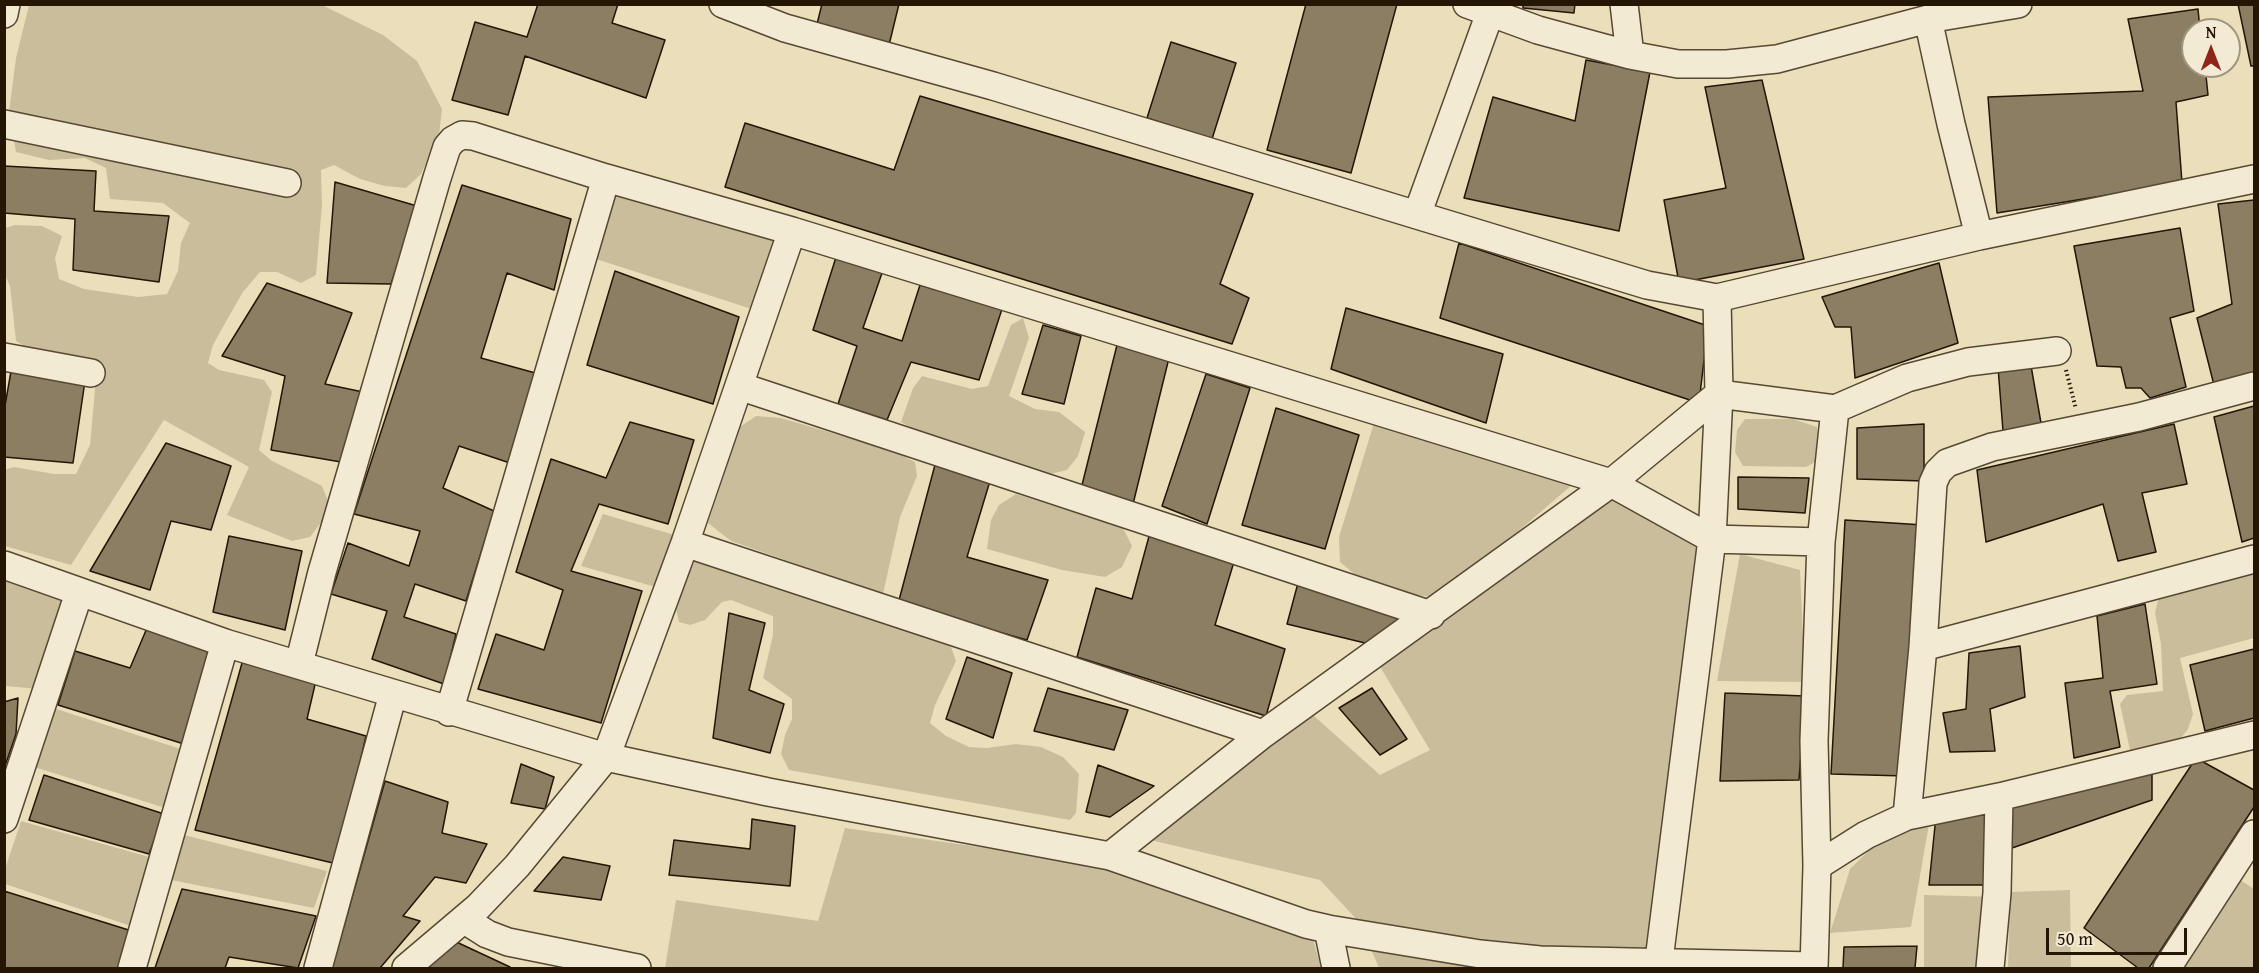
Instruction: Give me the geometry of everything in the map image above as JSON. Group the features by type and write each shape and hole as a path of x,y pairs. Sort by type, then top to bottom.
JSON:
{"street":[{"path":"4,14 6,4"},
{"path":"723,4 785,28 993,86 1647,285 1717,298 1979,236 2254,179"},
{"path":"1624,4 1630,55"},
{"path":"1417,215 1478,9 1538,30 1630,55 1678,64 1727,64 1777,59 1928,19 2018,4"},
{"path":"1928,19 1979,236"},
{"path":"4,124 287,183"},
{"path":"299,664 322,572 447,147 462,135 473,136 606,178 792,231 1611,483 1712,539 1821,542"},
{"path":"449,712 606,178"},
{"path":"406,969 465,920 517,866 606,758 685,543 792,231"},
{"path":"1658,965 1712,539 1719,394 1717,298"},
{"path":"1110,856 1263,734 1611,483 1719,394 1834,409 1907,378 1968,362 2057,351"},
{"path":"4,357 91,373"},
{"path":"739,386 1431,615"},
{"path":"1907,816 1923,646 1933,483 1938,472 1947,463 1992,447 2081,429 2254,386"},
{"path":"4,565 225,643 606,758 768,792 1110,856 1306,924 1328,929 1480,954 1540,960 1814,968 1817,867 1814,741 1821,542 1834,409"},
{"path":"685,543 1263,734"},
{"path":"1923,646 2254,558"},
{"path":"4,819 79,593"},
{"path":"132,969 225,643"},
{"path":"318,969 393,694"},
{"path":"1817,867 1866,835 1907,816 1998,797 2254,735"},
{"path":"1990,969 1997,893 1998,797"},
{"path":"2167,969 2254,834"},
{"path":"465,920 488,934 508,942 637,969"},
{"path":"1328,929 1336,969"}],"path":[{"path":"2057,351 2062,356 2081,429"}],"shaded area":[{"path":"29,5 322,5 383,35 417,61 442,109 439,135 421,174 406,188 385,186 360,179 334,165 321,170 322,205 316,275 301,283 277,272 260,272 243,292 224,325 213,345 208,363 219,370 264,380 272,392 259,450 272,461 322,486 328,501 323,520 310,537 292,541 227,515 249,467 164,420 71,565 5,546 4,470 14,467 54,474 76,474 90,445 96,379 39,355 16,341 10,286 5,275 5,228 15,225 42,226 62,236 55,258 59,279 84,289 138,297 167,294 178,271 181,243 190,223 163,203 110,199 106,168 85,158 49,160 16,152 9,112 16,58"},
{"path":"612,186 783,236 758,311 596,259"},
{"path":"1023,318 1029,338 1009,396 1035,409 1059,412 1085,432 1078,456 1067,470 1046,475 923,435 901,422 913,388 922,376 972,389 988,386 1011,325"},
{"path":"756,416 781,418 893,451 915,462 917,476 900,517 883,594 731,541 708,523 740,427"},
{"path":"1745,419 1793,419 1817,427 1819,442 1817,461 1806,467 1743,466 1735,452 1737,430"},
{"path":"1374,423 1573,484 1479,565 1434,597 1408,594 1359,578 1340,562 1339,537"},
{"path":"1602,488 1707,535 1655,968 1379,968 1360,923 1320,880 1142,838 1313,715 1380,775 1430,750 1379,665"},
{"path":"1016,494 1123,528 1132,546 1122,567 1105,577 1062,570 987,549 991,520 999,505"},
{"path":"603,514 678,536 663,589 581,566"},
{"path":"1740,554 1800,570 1805,682 1717,681"},
{"path":"696,559 927,635 951,647 956,661 935,705 930,723 946,736 969,747 987,748 1016,744 1041,747 1063,757 1079,774 1076,813 1070,820 789,770 781,754 785,735 792,719 792,699 763,678 773,635 773,616 731,600 722,602 705,620 690,625 679,622 676,609 679,593"},
{"path":"2254,567 2254,638 2180,658 2193,714 2188,729 2180,739 2130,750 2120,704 2127,695 2163,691 2161,644 2155,613 2158,600 2168,590"},
{"path":"5,571 72,586 39,689 5,686"},
{"path":"47,706 190,752 172,810 34,767"},
{"path":"1931,813 1911,927 1830,933 1850,869 1891,829"},
{"path":"21,821 160,860 140,929 5,884 5,869"},
{"path":"845,828 1127,868 1310,928 1321,968 665,968 676,900 818,921"},
{"path":"184,835 327,871 314,908 171,880"},
{"path":"2236,877 2254,889 2254,968 2180,968"},
{"path":"2070,890 2071,968 2008,968 2010,892"},
{"path":"1924,895 1999,897 1997,968 1924,968"}],"building":[{"path":"538,4 618,4 612,23 665,40 646,98 525,56 508,115 452,100 475,22 527,37"},
{"path":"822,4 899,4 889,45 816,28"},
{"path":"1306,4 1397,4 1351,173 1267,150"},
{"path":"1523,4 1575,4 1574,13 1523,8"},
{"path":"2238,4 2254,4 2254,66 2251,66"},
{"path":"2198,9 2199,18 2181,18 2181,78 2206,78 2208,95 2176,102 2182,183 1997,213 1988,97 2143,91 2128,19"},
{"path":"1171,42 1236,63 1212,139 1147,118"},
{"path":"1586,60 1650,72 1619,231 1464,198 1493,97 1575,121"},
{"path":"1762,80 1804,259 1679,283 1664,200 1726,188 1705,87"},
{"path":"920,96 1253,194 1220,284 1249,298 1232,344 725,187 745,123 894,170"},
{"path":"4,166 96,171 94,211 169,216 159,282 73,270 75,219 4,213"},
{"path":"335,182 417,206 391,284 327,283"},
{"path":"462,185 571,219 554,290 507,273 481,358 539,374 513,464 459,446 443,488 494,511 466,601 415,584 404,617 456,634 444,684 372,659 387,611 331,594 348,543 409,566 420,531 354,514"},
{"path":"2254,200 2254,373 2214,385 2197,318 2232,304 2218,204"},
{"path":"2180,228 2194,311 2170,318 2186,387 2150,398 2141,388 2126,388 2121,367 2097,366 2074,246"},
{"path":"1459,243 1708,326 1699,403 1440,318"},
{"path":"837,254 882,273 863,328 902,341 920,285 1002,309 979,380 911,362 887,420 838,404 857,346 813,330"},
{"path":"1939,263 1958,343 1855,378 1851,327 1835,327 1822,297"},
{"path":"615,271 739,317 713,404 587,365"},
{"path":"267,283 352,313 325,384 363,392 341,462 271,450 285,376 222,356"},
{"path":"1346,308 1503,354 1486,423 1331,369"},
{"path":"1043,325 1081,336 1064,404 1022,394"},
{"path":"1117,345 1169,358 1133,504 1082,485"},
{"path":"2030,360 2041,423 2003,431 1998,367"},
{"path":"12,366 86,374 73,463 4,457 4,411"},
{"path":"1206,374 1250,388 1207,524 1162,506"},
{"path":"2254,406 2254,538 2242,542 2214,417"},
{"path":"1276,408 1359,435 1325,549 1242,525"},
{"path":"630,422 694,440 668,524 599,504 571,571 642,591 601,723 478,689 496,634 544,650 563,590 516,572 551,459 606,478"},
{"path":"1924,424 1924,481 1857,479 1857,428"},
{"path":"2174,424 2187,484 2142,493 2156,552 2118,561 2103,504 1986,542 1977,470"},
{"path":"166,443 231,466 211,530 171,521 150,590 90,571"},
{"path":"936,461 990,481 967,557 1048,580 1027,640 898,604"},
{"path":"1738,477 1809,478 1805,513 1738,509"},
{"path":"1845,520 1924,525 1905,776 1831,774"},
{"path":"1151,529 1236,555 1215,625 1285,649 1266,716 1077,657 1096,588 1132,599"},
{"path":"229,536 302,551 285,630 213,612"},
{"path":"1298,583 1406,620 1369,644 1287,624"},
{"path":"2145,604 2157,684 2110,691 2120,747 2074,758 2065,683 2103,678 2097,616"},
{"path":"729,613 765,623 749,690 784,704 770,753 713,738"},
{"path":"147,628 209,648 184,744 58,705 75,651 130,668"},
{"path":"2020,646 2025,697 1990,709 1995,751 1950,752 1943,713 1966,709 1969,653"},
{"path":"2254,649 2254,718 2205,731 2190,665"},
{"path":"244,656 317,676 307,719 366,736 337,864 195,830"},
{"path":"967,657 1012,673 993,738 946,719"},
{"path":"1048,688 1128,710 1114,750 1034,731"},
{"path":"1372,688 1407,739 1380,755 1339,708"},
{"path":"1725,693 1805,696 1799,780 1720,781"},
{"path":"18,698 16,734 4,769 4,702"},
{"path":"2196,758 2254,790 2254,807 2149,968 2138,968 2084,928"},
{"path":"521,764 554,777 545,809 511,803"},
{"path":"2152,764 2152,800 2012,848 2009,797"},
{"path":"1098,765 1154,786 1110,817 1086,812"},
{"path":"44,775 164,814 149,854 29,820"},
{"path":"385,781 448,802 442,833 487,844 466,883 435,877 403,916 420,921 380,968 332,968"},
{"path":"1990,815 1990,885 1929,885 1936,816"},
{"path":"752,819 795,826 790,886 669,875 674,840 750,849"},
{"path":"563,857 610,866 601,900 534,891"},
{"path":"182,889 316,916 298,968 229,957 225,968 155,968"},
{"path":"4,891 135,932 124,968 4,968"},
{"path":"450,939 510,967 510,968 423,968"},
{"path":"1917,946 1915,968 1843,968 1844,947"}]}
